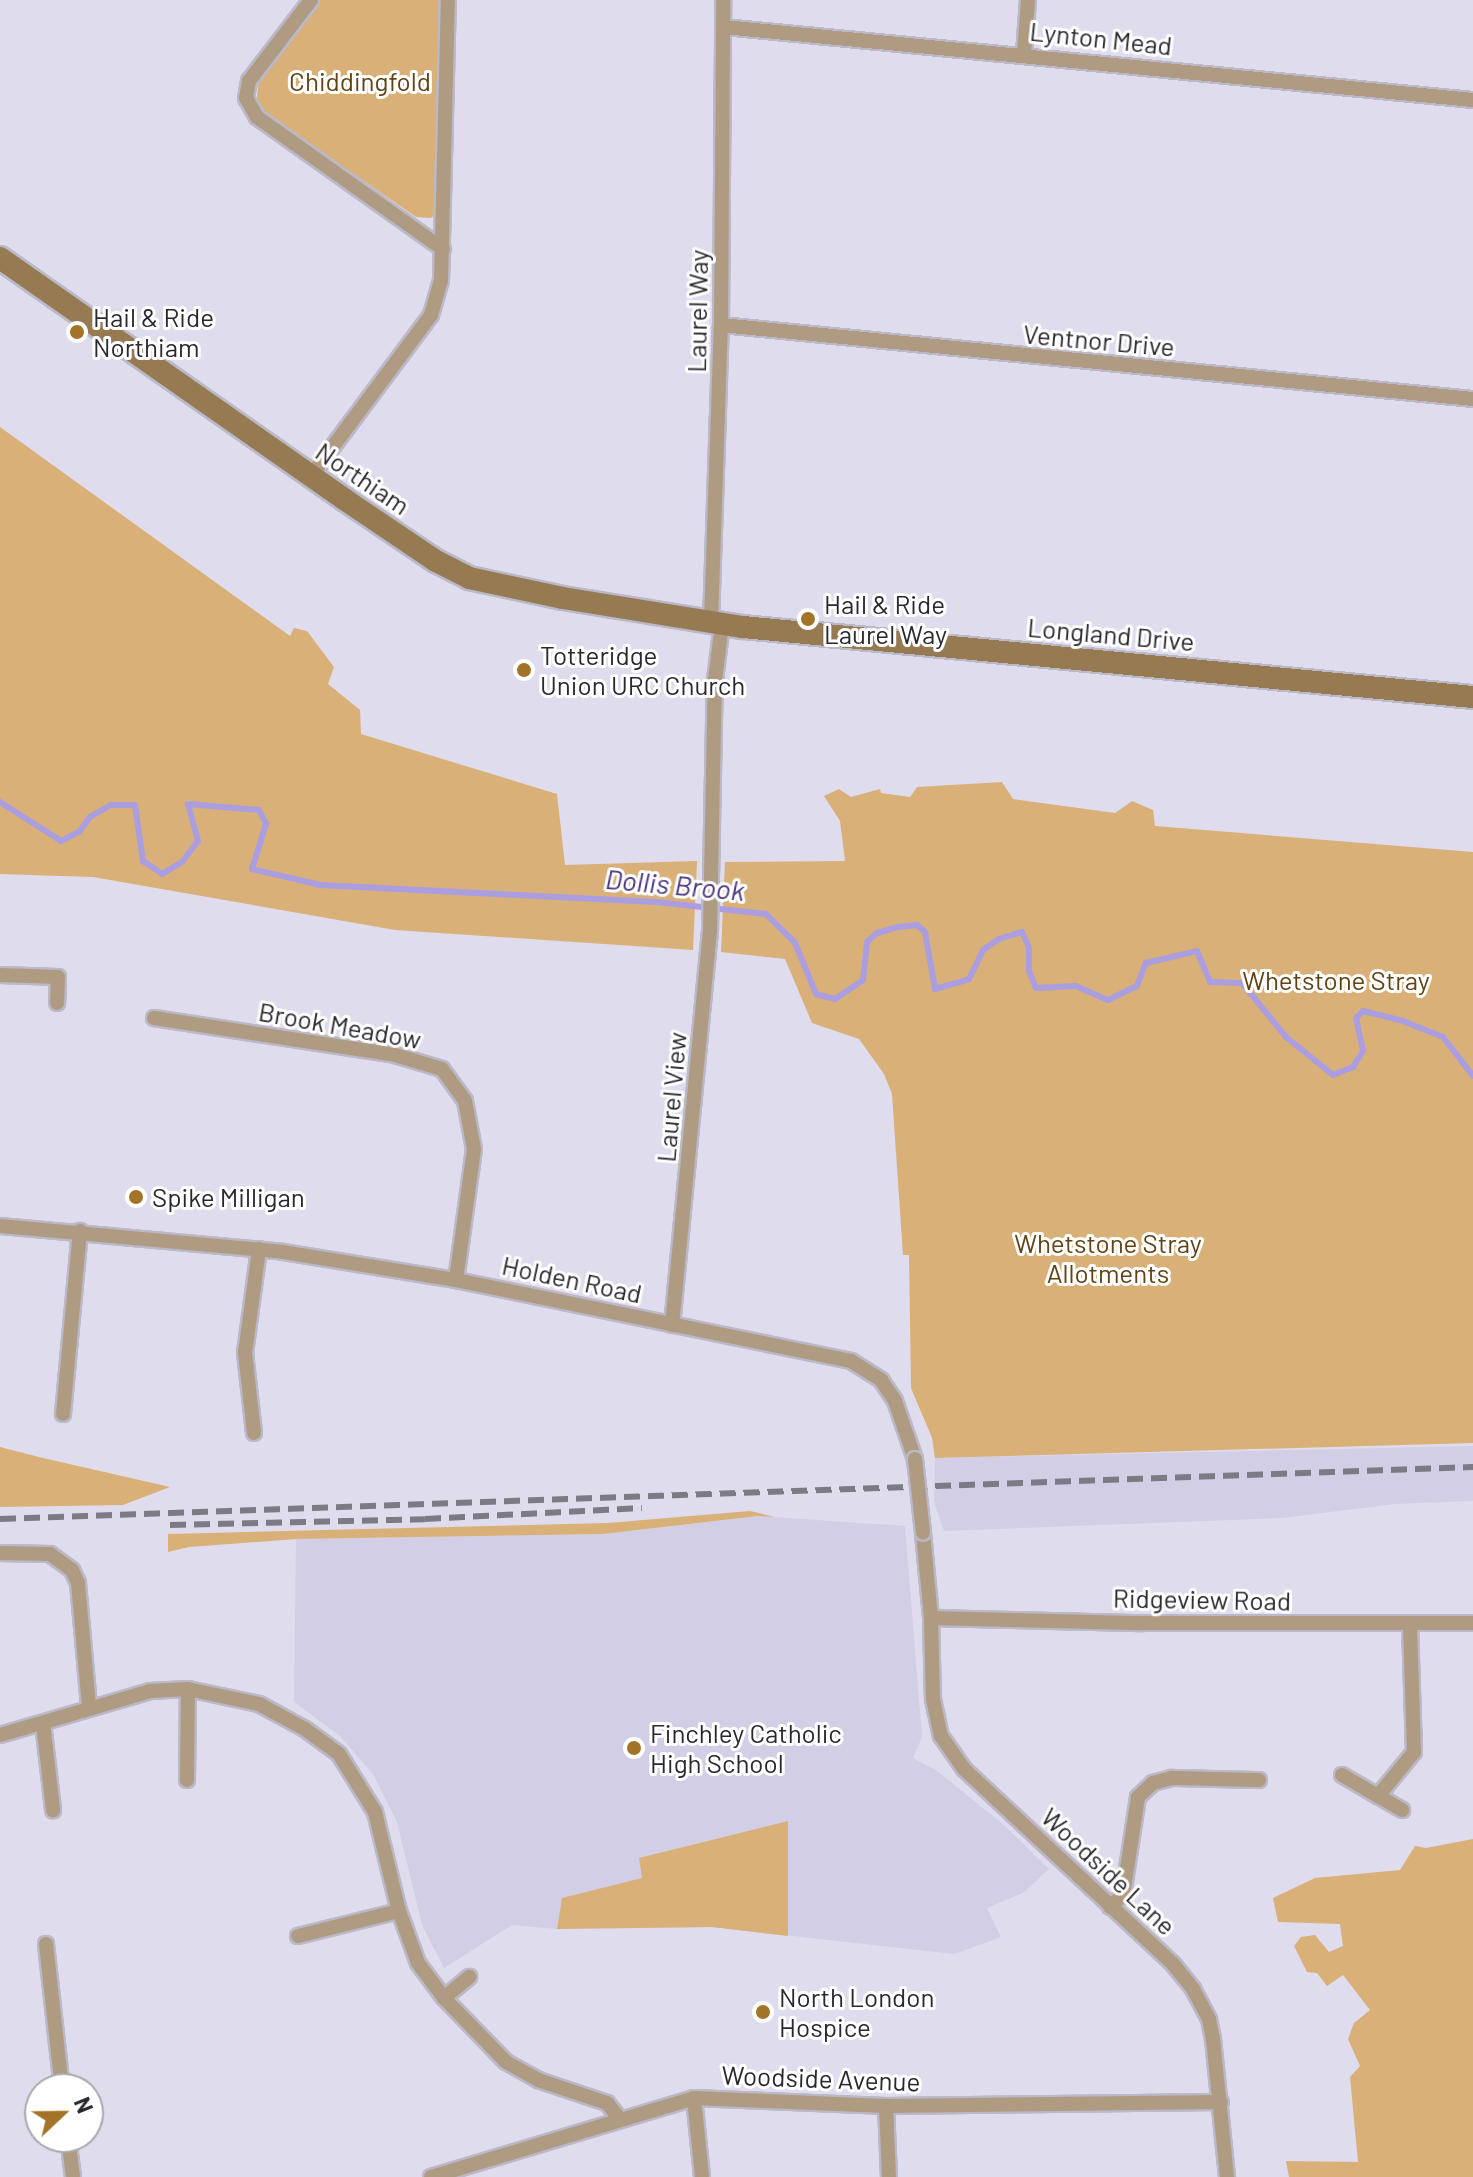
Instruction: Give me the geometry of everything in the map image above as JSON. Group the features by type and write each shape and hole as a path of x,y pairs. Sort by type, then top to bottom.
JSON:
{"street":[{"path":"311,0 249,81 246,98 257,117 443,249"},
{"path":"311,476 431,315 441,281 448,0"},
{"name":"Laurel Way","path":"713,873 715,680 725,624 721,325 723,0"},
{"path":"1024,54 1028,0"},
{"name":"Lynton Mead","path":"724,27 1473,100"},
{"name":"Northiam","path":"0,258 311,476 436,561 469,578 563,598 725,624"},
{"name":"Ventnor Drive","path":"721,325 1473,399"},
{"name":"Longland Drive","path":"725,624 1473,697"},
{"name":"Laurel View","path":"672,1325 713,873"},
{"path":"0,975 58,977 57,1003"},
{"name":"Brook Meadow","path":"154,1018 395,1055 442,1069 465,1101 474,1149 456,1280"},
{"name":"Holden Road","path":"0,1226 259,1249 456,1280 851,1361 867,1368 881,1380 895,1401 915,1459 931,1618"},
{"path":"63,1414 80,1231"},
{"path":"254,1433 245,1353 259,1249"},
{"path":"0,1553 50,1554 72,1570 78,1583 89,1707"},
{"name":"Ridgeview Road","path":"931,1618 1410,1625 1473,1623"},
{"name":"Woodside Lane","path":"931,1618 935,1720 947,1749 1173,1964 1202,2004 1213,2039 1227,2177"},
{"path":"1378,1796 1414,1752 1410,1625"},
{"path":"187,1780 188,1689"},
{"path":"0,1735 150,1691 188,1689 224,1694 269,1708 339,1754 375,1812 399,1911 418,1963 444,1998 506,2062 538,2080 607,2103 620,2119"},
{"path":"43,1723 53,1810"},
{"path":"1342,1775 1402,1810"},
{"path":"1110,1907 1123,1895 1138,1797 1153,1783 1172,1778 1259,1780"},
{"path":"298,1936 399,1911"},
{"path":"46,1944 60,2073"},
{"path":"444,1998 469,1977"},
{"path":"694,2098 702,2177"},
{"name":"Woodside Avenue","path":"431,2177 694,2098 886,2106 1221,2102"},
{"path":"886,2106 889,2177"},
{"path":"70,2153 73,2177"}],"shaded area":[{"path":"1473,1446 1473,1501 1395,1504 1282,1518 944,1531 934,1502 935,1458"},
{"name":"Finchley Catholic High School","path":"759,1516 905,1526 922,1737 913,1758 936,1770 1005,1826 1049,1869 1023,1893 987,1908 1001,1937 954,1954 712,1927 557,1929 512,1925 444,1968 422,1925 397,1822 373,1774 340,1736 294,1702 296,1539 603,1534"}],"green space":[{"name":"Chiddingfold","path":"320,0 442,0 438,212 431,218 416,217 264,112 257,100 258,85"},
{"path":"0,427 290,636 294,628 307,631 334,667 328,684 360,710 361,734 557,794 565,865 697,861 693,950 395,930 93,877 0,874"},
{"path":"1002,782 1013,799 1115,813 1132,801 1153,810 1155,826 1473,852 1473,1443 935,1458 932,1438 911,1388 909,1255 903,1255 892,1094 884,1074 859,1039 812,1023 785,959 721,952 725,862 845,861 840,821 824,796 839,789 851,797 880,789 881,793 910,797 917,787"},
{"path":"0,1447 170,1487 123,1505 0,1507"},
{"path":"750,1511 775,1517 758,1516 603,1534 296,1539 189,1547 168,1552 168,1534 608,1523"},
{"path":"788,1821 788,1936 712,1927 557,1929 562,1898 642,1878 639,1858"},
{"path":"1473,1839 1473,2177 1289,2177 1286,2161 1358,2162 1350,2077 1360,2066 1348,2039 1354,2023 1370,2010 1343,1975 1327,1986 1317,1973 1307,1972 1294,1946 1301,1937 1315,1935 1329,1952 1343,1946 1340,1924 1278,1922 1273,1898 1315,1878 1400,1870 1415,1846 1426,1848"}],"waterway":[{"name":"Dollis Brook","path":"0,802 61,841 79,832 90,817 111,805 135,805 143,861 162,874 182,862 198,841 188,804 259,810 266,824 252,869 320,885 656,902 766,914 795,943 816,994 835,999 863,980 867,942 877,933 898,927 917,925 925,932 935,989 969,979 983,950 999,939 1022,932 1029,948 1029,971 1036,988 1076,986 1108,1000 1137,986 1146,963 1197,951 1210,982 1242,983 1286,1037 1333,1075 1353,1067 1363,1051 1356,1018 1363,1011 1403,1021 1443,1037 1473,1076"}],"railway":[{"path":"0,1519 1473,1467"},
{"path":"170,1525 425,1519 642,1508"}],"place":[{"name":"Hail & Ride Northiam","path":"77,332"},
{"name":"Hail & Ride Laurel Way","path":"808,619"},
{"name":"Totteridge Union URC Church","path":"524,670"},
{"name":"Spike Milligan","path":"136,1197"},
{"name":"Finchley Catholic High School","path":"634,1748"},
{"name":"North London Hospice","path":"763,2012"}],"park label":[{"name":"Whetstone Stray","path":"1336,980"},
{"name":"Whetstone Stray Allotments","path":"1108,1258"}]}
